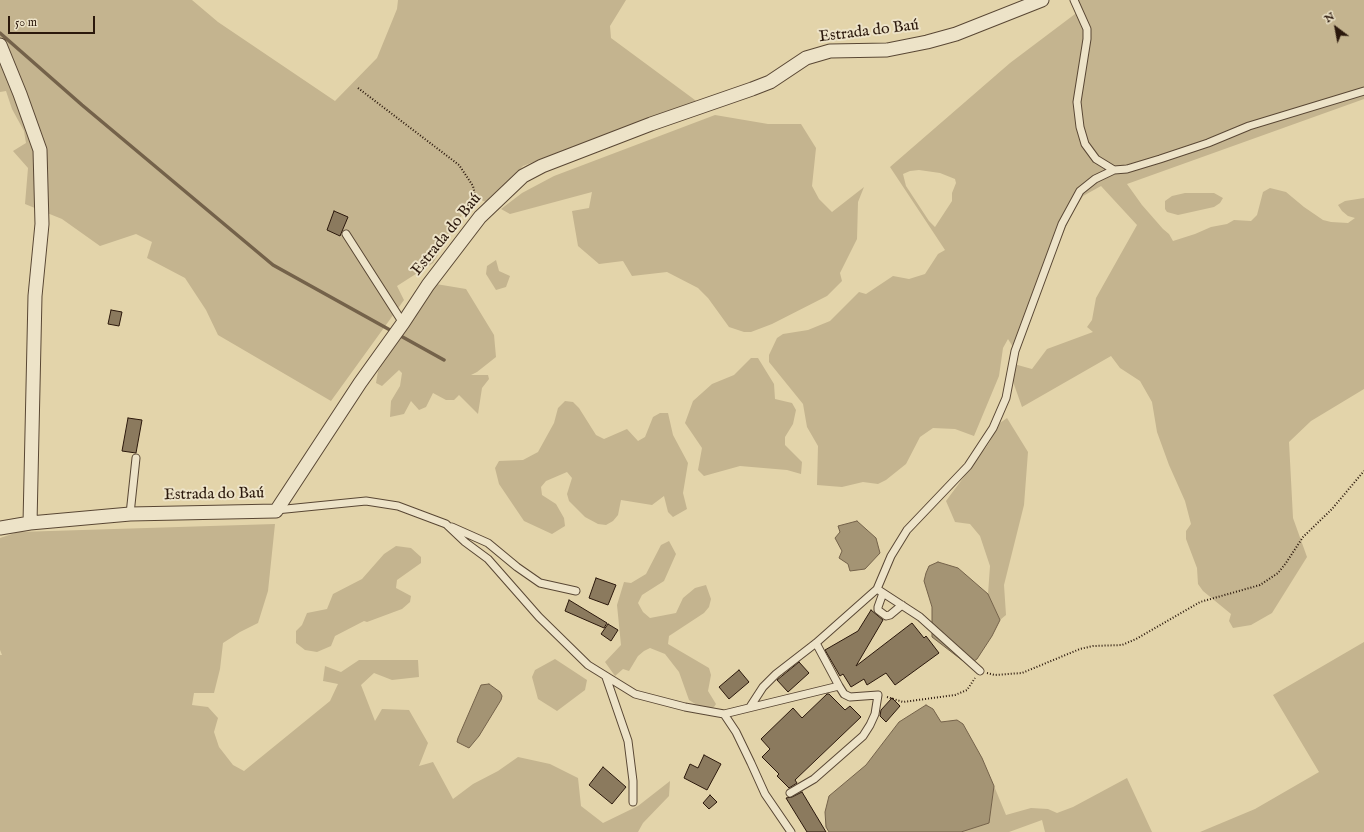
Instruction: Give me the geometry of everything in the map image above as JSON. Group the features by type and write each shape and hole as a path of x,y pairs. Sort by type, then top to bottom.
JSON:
{"street":[{"name":"Estrada do Baú","path":"0,528 30,523 130,514 276,510 360,383 428,285 480,217 523,176 542,166 651,124 770,82 806,58 830,51 887,50 927,42 956,34 1042,0"},
{"path":"0,45 20,94 40,150 42,224 35,296 30,523"}],"lane":[{"path":"1074,0 1087,29 1087,39 1077,102 1084,144 1096,159 1114,170"},
{"path":"902,605 890,615 886,616 878,610 880,591 891,556 907,530 968,466 993,428 1006,398 1015,351 1062,224 1080,191 1095,179 1114,170 1126,169 1160,159 1208,143 1249,126 1364,91"},
{"path":"346,234 403,322"},
{"path":"130,514 136,458"},
{"path":"276,510 366,501 398,506 446,524 488,543 517,567 540,583 576,591"},
{"path":"446,524 465,542 488,559 539,617 588,665 635,694 685,707 724,714 838,686"},
{"path":"880,591 920,617 980,670"},
{"path":"750,707 763,687 776,674 880,591"},
{"path":"790,793 814,779 863,736 875,714 878,695 850,697 844,694 838,686 816,643"},
{"path":"606,677 628,741 633,781 633,802"},
{"path":"724,714 736,732 765,794 791,832"}],"path":[{"path":"358,88 459,165 473,186 480,217"},
{"path":"878,695 892,697 903,702 955,695 967,690 980,670 995,675 1022,673 1080,649 1093,646 1122,645 1136,639 1200,602 1260,585 1278,573 1303,537 1332,509 1364,471"}],"shaded area":[{"path":"0,0 192,0 218,22 335,101 377,58 397,9 398,0 626,0 610,26 611,38 699,103 523,166 488,203 479,199 468,205 433,263 397,286 404,300 331,401 218,335 206,310 185,278 147,258 152,242 136,234 100,246 62,219 25,204 28,168 13,151 26,143 24,131 12,109 6,91 0,92"},
{"path":"1075,0 1364,0 1364,99 1127,184 1142,205 1169,234 1173,241 1211,227 1227,224 1234,220 1251,221 1257,215 1263,192 1270,188 1286,192 1323,220 1331,222 1348,223 1355,218 1348,216 1338,205 1345,201 1364,198 1364,389 1311,421 1289,442 1293,518 1307,557 1272,613 1251,625 1233,628 1229,621 1231,614 1203,591 1198,584 1197,568 1186,539 1186,531 1191,524 1185,501 1169,465 1157,432 1152,402 1140,381 1120,368 1111,356 1022,407 1011,376 1014,364 1032,369 1047,349 1093,332 1087,327 1092,320 1096,298 1137,225 1101,186 1083,196 1071,215 1044,279 1018,355 1008,339 1003,348 999,376 974,436 955,429 933,428 920,437 906,464 886,480 878,484 863,482 842,487 817,485 818,446 807,427 803,404 769,362 769,355 777,338 783,334 808,330 830,321 859,292 866,294 893,276 909,279 925,274 938,254 945,250 890,167 1010,63 1079,11","holes":["919,170 940,173 955,179 956,183 952,193 952,201 935,227 929,221 906,186 903,174 910,171"]},
{"path":"715,115 768,124 801,124 816,148 812,186 819,199 832,212 864,187 858,202 857,239 840,273 842,281 827,296 772,324 751,332 744,332 729,327 708,298 698,288 667,272 632,276 623,261 599,264 578,246 572,211 589,208 592,192 510,214 501,209 522,193 554,176"},
{"path":"1185,193 1214,193 1223,198 1220,203 1214,207 1178,215 1167,212 1165,209 1165,201 1172,196"},
{"path":"496,260 499,271 510,276 506,287 496,290 486,274 487,266"},
{"path":"436,284 466,289 494,335 496,357 471,375 488,375 489,379 482,388 478,414 459,395 454,400 446,400 433,393 426,407 419,410 411,401 404,414 390,417 391,401 400,386 402,373 399,370 382,386 376,383 378,371"},
{"path":"751,358 758,358 774,384 775,399 792,403 796,410 793,424 785,437 785,445 802,462 801,474 787,470 740,466 704,476 698,470 702,448 685,423 693,401 712,384 734,375"},
{"path":"565,401 573,402 579,408 596,435 604,439 627,429 638,441 645,437 653,417 660,413 668,413 673,435 688,463 683,493 687,509 673,517 668,512 664,496 652,505 621,500 618,515 613,521 606,525 598,524 585,517 569,501 567,494 572,478 567,472 546,481 541,487 542,495 556,504 564,518 565,526 552,534 524,521 499,484 495,468 499,461 523,460 538,452 554,423 558,408"},
{"path":"1007,418 1028,452 1024,505 1004,585 1006,615 1000,620 988,594 990,566 980,536 970,524 955,522 946,501 989,443 1000,423"},
{"path":"857,521 876,538 880,553 865,569 850,571 848,564 839,558 842,551 835,538 840,532 838,526"},
{"path":"275,524 268,591 258,623 223,643 220,669 214,693 194,693 192,705 208,707 218,718 214,732 219,747 233,765 244,771 330,701 338,684 323,681 325,666 341,672 359,660 418,660 419,677 392,680 374,673 361,685 375,721 382,709 409,710 428,743 419,766 433,762 453,799 473,784 498,771 518,757 550,764 578,778 581,806 603,823 638,806 670,781 669,796 643,823 638,832 0,832 0,655 2,655 0,650 0,538 18,532"},
{"path":"669,541 676,554 664,581 642,595 638,603 643,612 650,618 676,613 683,598 695,588 706,585 711,599 709,607 704,613 669,636 668,644 709,668 711,675 708,691 716,704 708,710 689,700 679,672 665,654 650,648 638,656 629,671 623,669 615,676 605,662 621,645 617,605 624,582 631,583 646,574 661,545"},
{"path":"396,546 411,548 421,557 421,563 397,580 396,588 411,596 410,602 402,609 367,622 364,621 335,636 331,646 317,652 305,650 296,643 296,631 302,625 307,613 327,609 333,594 362,579 384,554"},
{"path":"938,562 958,568 988,594 1000,620 992,636 977,659 971,663 967,664 932,637 932,607 924,581 929,566"},
{"path":"1364,642 1364,832 1200,832 1255,809 1319,772 1273,695"},
{"path":"555,659 587,680 585,690 557,711 538,699 532,677 535,670"},
{"path":"489,684 500,692 502,696 501,700 479,736 469,748 457,742 458,738 481,685"},
{"path":"926,705 933,709 941,722 957,720 963,724 982,758 994,786 989,823 961,832 829,832 826,827 825,812 829,796 866,765 899,722"},
{"path":"1127,778 1152,832 1045,832 1042,820 1009,832 961,832 989,823 994,786 1006,815 1031,808 1048,809 1057,813 1073,807"}],"building":[{"path":"334,211 348,217 340,236 327,230"},
{"path":"111,310 122,312 119,326 108,324"},
{"path":"128,418 142,420 136,453 122,451"},
{"path":"596,578 616,585 608,605 589,598"},
{"path":"569,600 607,623 604,628 565,611"},
{"path":"871,610 883,620 856,666 912,623 924,638 926,636 939,653 895,685 886,673 867,685 864,679 851,687 843,674 840,676 825,650 858,631"},
{"path":"608,624 618,630 611,641 601,634"},
{"path":"799,662 809,673 788,692 777,680"},
{"path":"739,670 749,682 729,699 719,687"},
{"path":"827,694 829,694 845,710 850,706 861,717 795,780 797,783 789,788 777,776 779,774 762,757 770,749 761,739 793,708 802,718"},
{"path":"892,698 900,706 886,722 880,716 881,710"},
{"path":"704,755 721,764 707,790 684,778 690,764 698,768"},
{"path":"603,767 626,787 612,804 589,785"},
{"path":"802,792 826,832 807,832 786,798"},
{"path":"710,795 717,802 709,809 703,803"}],"waterway":[{"path":"0,33 82,105 273,265 444,360"}]}
